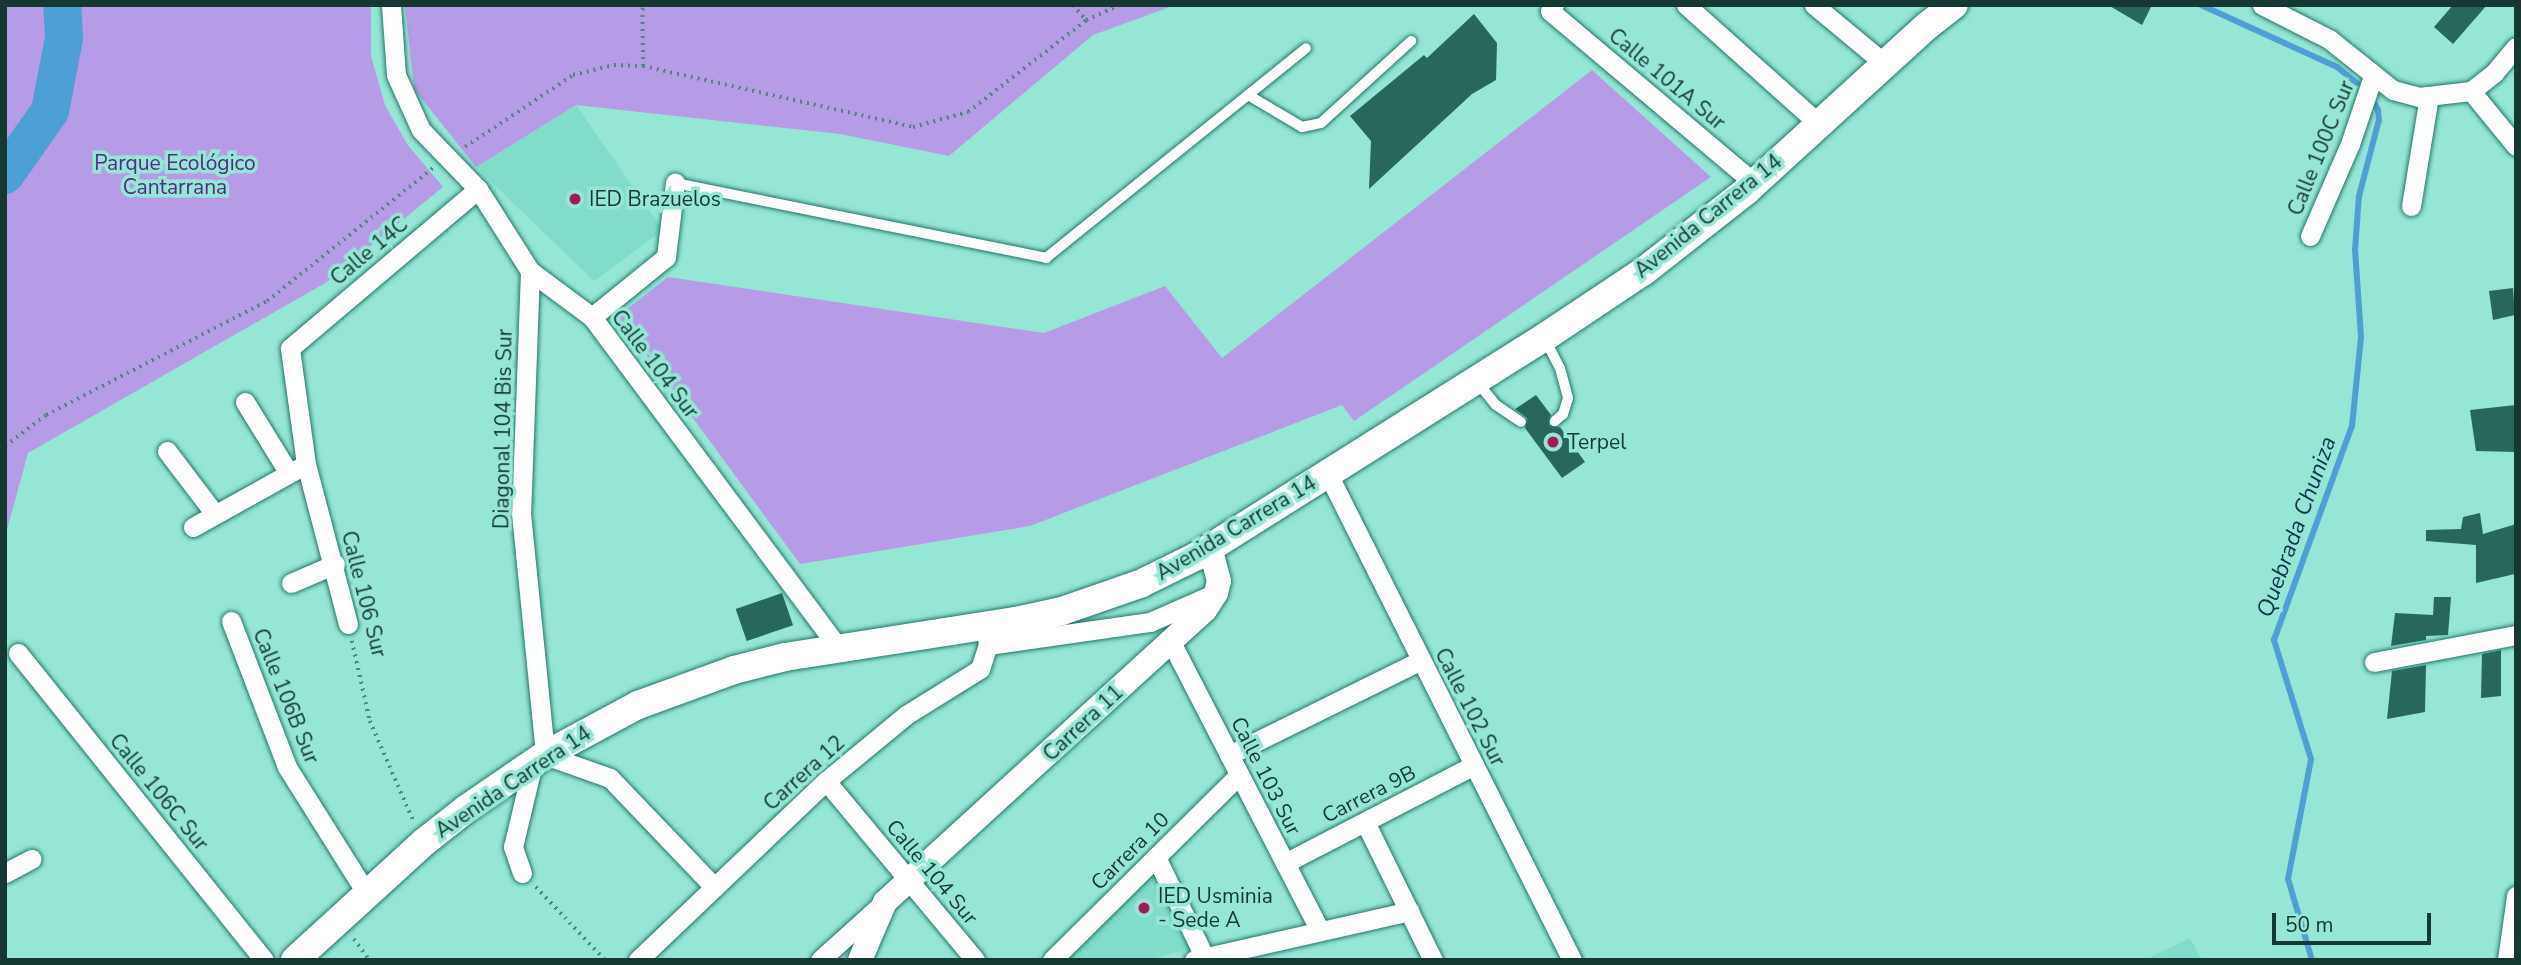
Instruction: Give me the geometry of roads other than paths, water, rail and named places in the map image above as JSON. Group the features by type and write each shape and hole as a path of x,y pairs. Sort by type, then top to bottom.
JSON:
{"main road":[{"name":"Avenida Carrera 14","path":"295,960 423,843 539,759 638,705 734,670 838,647 986,635 1110,595 1166,572 1210,548 1545,337 1644,271 1754,183 1954,5"}],"street":[{"name":"Calle 104 Sur","path":"391,5 396,75 405,103 421,130 445,159 478,188 530,271 592,317 838,647"},
{"path":"1686,5 1819,124"},
{"path":"1814,5 1885,64"},
{"path":"2262,5 2329,39 2393,90 2429,96 2471,91 2494,73 2516,47"},
{"name":"Calle 101A Sur","path":"1552,8 1754,183"},
{"name":"Calle 100C Sur","path":"2310,236 2350,144 2373,76"},
{"path":"2471,91 2516,146"},
{"path":"2412,206 2429,96"},
{"path":"592,317 666,257 675,183"},
{"name":"Calle 14C","path":"290,348 478,188"},
{"name":"Diagonal 104 Bis Sur","path":"522,873 513,847 539,759 522,513 530,271"},
{"name":"Calle 106 Sur","path":"290,348 306,464 335,564 348,624"},
{"path":"245,402 288,472"},
{"path":"167,451 214,513"},
{"path":"193,527 306,464"},
{"name":"Calle 102 Sur","path":"1328,474 1572,960"},
{"path":"986,635 1150,622 1216,593 1217,566 1210,548"},
{"path":"291,583 335,564"},
{"name":"Carrera 11","path":"885,902 1171,642 1205,610 1216,593"},
{"name":"Calle 106B Sur","path":"232,621 287,767 367,894"},
{"name":"Carrera 12","path":"638,960 826,781 906,715 969,678 986,658 986,635"},
{"path":"2374,662 2516,635"},
{"name":"Calle 103 Sur","path":"1171,642 1320,931"},
{"name":"Calle 106C Sur","path":"18,653 264,960"},
{"path":"1229,755 1421,660"},
{"path":"539,759 610,778 714,887"},
{"name":"Carrera 9B","path":"1285,863 1474,765"},
{"name":"Carrera 10","path":"1052,960 1240,775"},
{"name":"Calle 104 Sur","path":"826,781 975,960"},
{"path":"1364,822 1433,960"},
{"path":"1156,857 1202,959 1409,911"},
{"path":"5,873 31,859"},
{"path":"2507,960 2516,895"},
{"path":"820,960 885,902"},
{"path":"860,960 885,902"}],"lane":[{"path":"1248,95 1301,127 1321,123 1411,41"},
{"path":"675,183 1046,258 1306,48"},
{"path":"1545,337 1560,368 1568,398 1563,414 1555,421"},
{"path":"1476,381 1496,405 1521,422"}],"waterway":[{"path":"5,175 50,111 64,38 62,5"},
{"name":"Quebrada Chuniza","path":"2201,5 2337,67 2357,83"},
{"name":"Quebrada Chuniza","path":"2312,960 2288,879 2311,759 2274,640 2352,426 2361,337 2355,250 2359,196 2379,120 2378,110 2372,99"}],"place":[{"name":"IED Brazuelos","path":"575,199"},
{"name":"Terpel","path":"1553,442"},
{"name":"IED Usminia - Sede A","path":"1144,908"}],"park label":[{"name":"Parque Ecológico Cantarrana","path":"175,175"}]}
